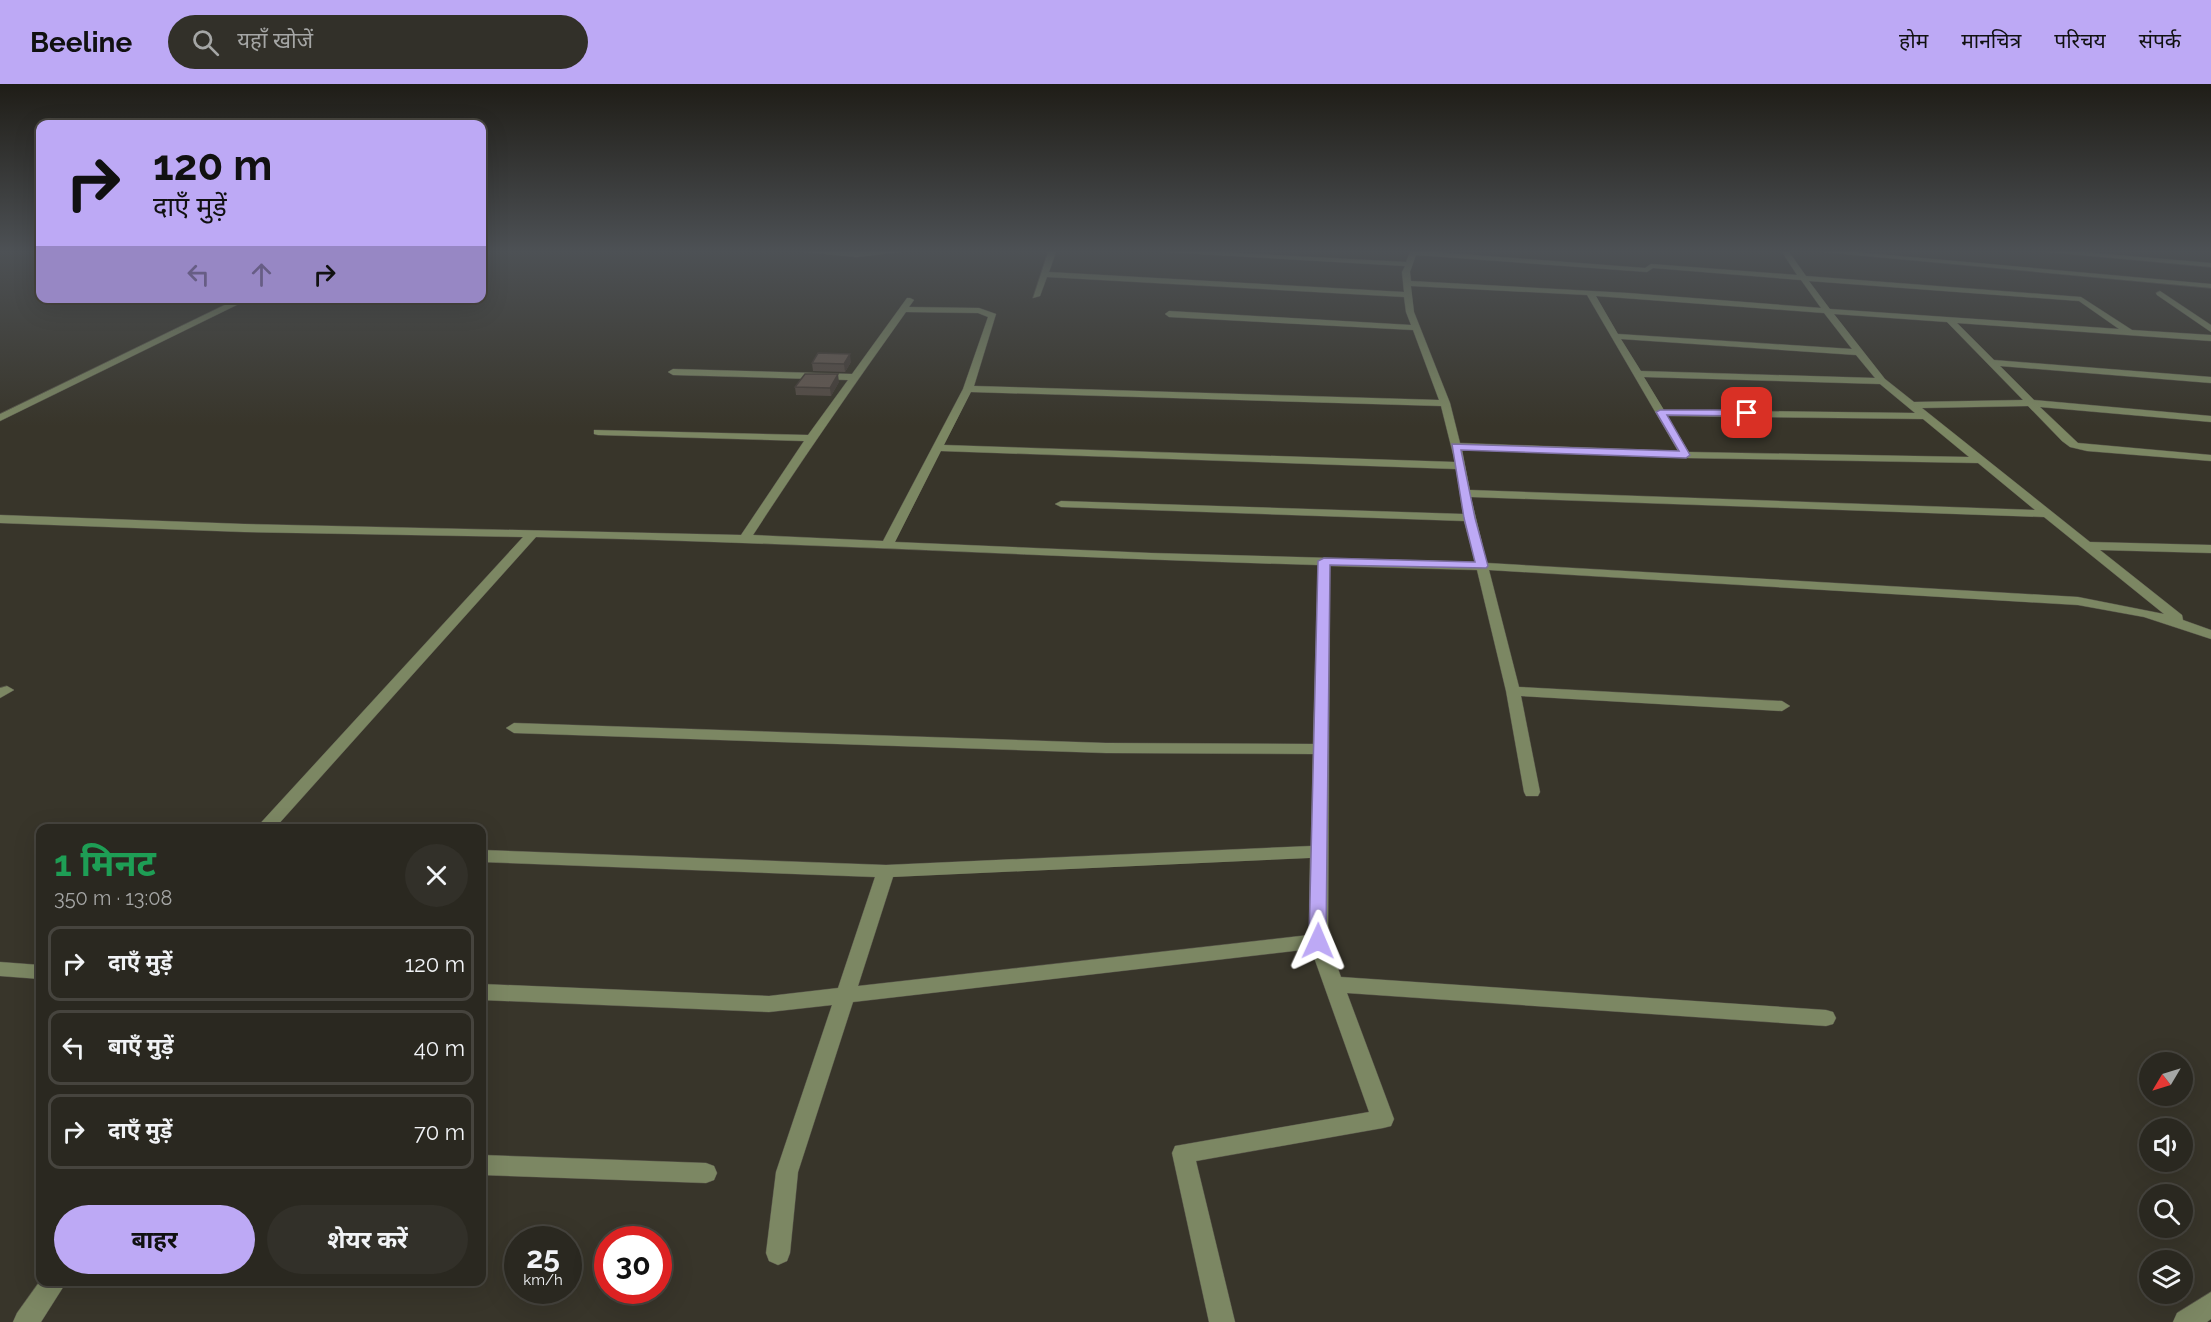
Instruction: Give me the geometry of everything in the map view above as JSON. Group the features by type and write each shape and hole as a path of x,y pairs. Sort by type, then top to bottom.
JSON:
{"street":[{"path":"0,418 223,310"},
{"path":"744,539 811,438 904,310"},
{"path":"887,545 968,389 993,316 956,310"},
{"path":"1410,310 1445,403 1456,446 1469,518 1512,691 1532,792"},
{"path":"1599,310 1686,455"},
{"path":"1811,310 2211,338"},
{"path":"2097,310 2129,332"},
{"path":"2184,310 2211,329"},
{"path":"1827,311 1882,381 2182,622"},
{"path":"1169,314 1416,328"},
{"path":"1949,320 2074,444 2087,448 2211,458"},
{"path":"1614,336 1859,352"},
{"path":"1990,362 2211,380"},
{"path":"673,372 857,377"},
{"path":"1637,374 1882,381"},
{"path":"968,389 1445,403"},
{"path":"1912,405 2031,403 2211,419"},
{"path":"1660,412 1927,417"},
{"path":"598,432 811,438"},
{"path":"1456,446 1686,455 1982,460"},
{"path":"937,448 1461,466"},
{"path":"1465,493 2050,514"},
{"path":"1061,504 1469,518"},
{"path":"0,519 244,528 744,539 1151,557 1482,566 1552,572 2078,601 2133,609 2182,622 2211,635"},
{"path":"269,824 532,534"},
{"path":"2089,546 2211,549"},
{"path":"1222,1322 1184,1153 1383,1119 1318,941 1324,561"},
{"path":"1512,691 1782,706"},
{"path":"514,728 1106,748 1321,749"},
{"path":"486,856 886,871 1319,852"},
{"path":"778,1253 787,1172 886,871"},
{"path":"486,992 769,1004 1318,941"},
{"path":"0,969 36,972"},
{"path":"1333,984 1827,1018"},
{"path":"486,1165 706,1173"},
{"path":"26,1322 51,1286"},
{"path":"2186,1322 2211,1304"}],"building":[{"path":"818,353 850,354 844,364 812,363"},
{"path":"805,374 838,374 830,388 795,387"}],"route":[{"path":"1318,941 1324,561 1482,566 1469,518 1456,446 1686,455 1660,412 1747,413"}]}
